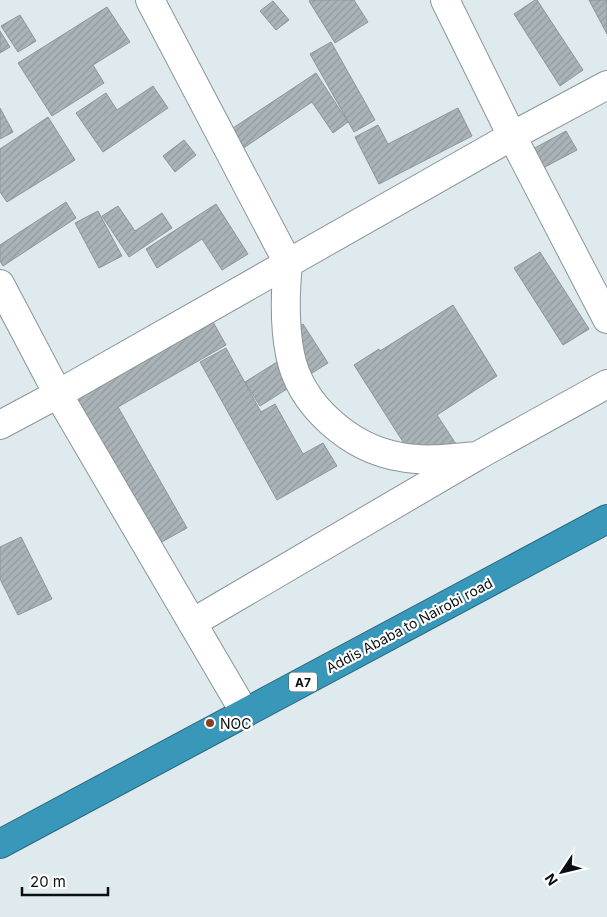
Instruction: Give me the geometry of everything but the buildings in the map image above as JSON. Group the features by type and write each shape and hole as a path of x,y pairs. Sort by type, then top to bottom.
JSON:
{"highway":[{"name":"Addis Ababa to Nairobi road","path":"0,844 607,519"}],"street":[{"path":"150,0 288,263 284,307 290,356 297,376 323,415 341,431 362,445 382,453 427,460 477,456"},
{"path":"445,0 512,136 607,319"},
{"path":"0,424 58,394 512,136 607,85"},
{"path":"0,284 58,394 244,713"},
{"path":"192,623 477,456 607,384"}],"place":[{"name":"NOC","path":"210,723"}]}
